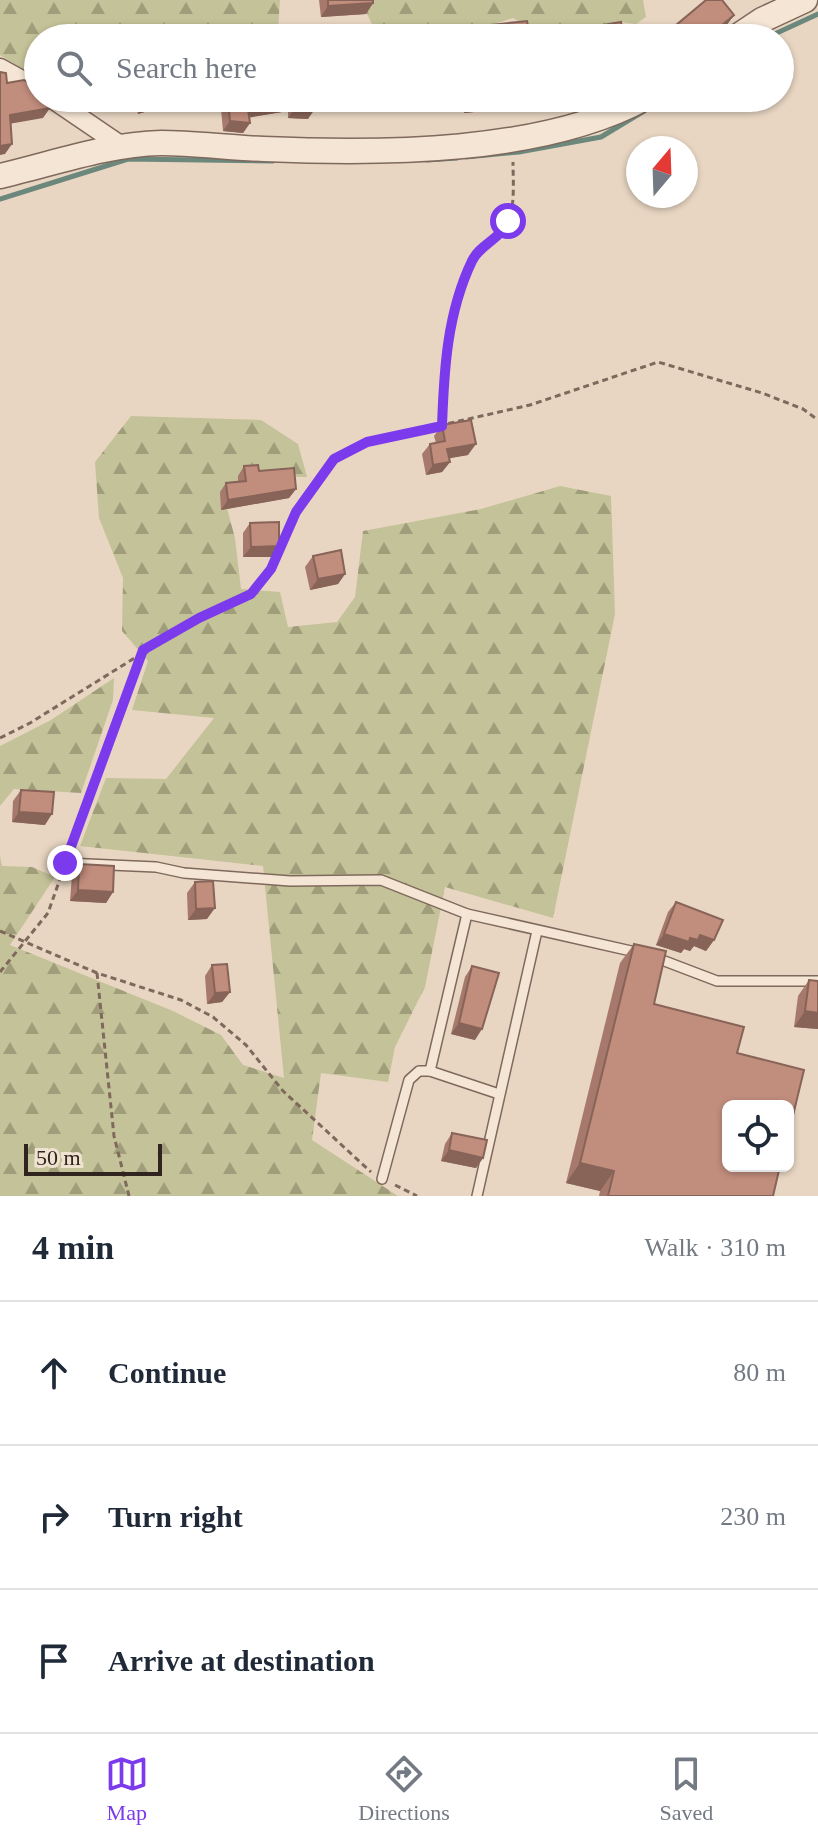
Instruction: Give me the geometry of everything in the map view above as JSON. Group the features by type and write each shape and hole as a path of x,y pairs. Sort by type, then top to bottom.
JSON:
{"street":[{"path":"756,24 805,0"},
{"path":"0,68 24,81"},
{"path":"72,112 123,147"},
{"path":"0,176 123,147 160,143 330,152 514,139 599,121 617,112"}],"lane":[{"path":"65,863 156,867 184,873 290,881 381,880 467,914 608,944 717,981 818,981"},
{"path":"430,1071 467,914"},
{"path":"477,1196 537,931"},
{"path":"382,1179 409,1080 419,1071 430,1071 499,1094"}],"path":[{"path":"442,426 444,362 454,314 472,261 499,238 508,221 514,139"},
{"path":"0,738 30,723 143,650 199,618 251,594 271,569 296,512 334,459 367,442 530,405 658,362 762,393 803,409 818,420"},
{"path":"0,972 28,942 48,913 143,650"},
{"path":"0,931 97,973 181,1000 213,1017 246,1045 283,1091 342,1149 382,1179 417,1196"},
{"path":"97,973 114,1136 129,1196"}],"green space":[{"path":"0,0 280,0 278,24 24,24 24,69 0,55"},
{"path":"368,0 643,0 646,17 636,24 524,24 513,18 493,24 372,24 365,10"},
{"path":"131,416 261,420 298,444 307,477 257,476 224,497 235,538 241,589 280,592 288,627 337,622 355,597 363,531 481,509 560,486 611,496 615,614 553,918 445,887 425,987 395,1047 388,1082 321,1073 312,1140 398,1196 0,1196 0,856 2,866 32,867 55,877 10,945 173,1011 221,1035 243,1065 284,1078 263,866 80,846 106,778 166,779 214,718 132,710 148,661 122,631 123,578 99,518 95,462"},
{"path":"114,678 113,700 81,793 14,789 0,806 0,746 51,720"}],"building":[{"path":"328,0 373,0 373,3 328,6"},
{"path":"706,0 722,0 734,15 723,24 677,24"},
{"path":"527,21 528,24 500,24"},
{"path":"0,72 6,73 7,83 24,80 24,112 27,112 10,115 12,144 0,146"},
{"path":"229,112 248,112 250,123 230,121"},
{"path":"471,420 476,444 447,449 450,462 433,465 430,444 445,441 442,425"},
{"path":"258,465 259,471 294,468 296,489 228,500 226,483 246,481 244,466"},
{"path":"279,522 279,546 251,547 250,523"},
{"path":"341,550 345,574 318,579 313,556"},
{"path":"21,790 54,792 52,814 19,812"},
{"path":"79,864 114,866 113,892 78,890"},
{"path":"213,881 215,908 196,909 195,882"},
{"path":"676,902 723,920 714,940 700,935 698,940 690,938 689,942 664,934"},
{"path":"634,944 666,951 654,1004 744,1027 737,1053 804,1070 794,1111 794,1100 722,1100 722,1172 779,1172 773,1196 608,1196 614,1171 580,1163"},
{"path":"227,964 230,992 215,993 212,965"},
{"path":"472,966 499,973 482,1029 459,1023"},
{"path":"809,980 818,981 818,1013 805,1011"},
{"path":"452,1133 487,1140 483,1158 449,1150"}],"waterway":[{"path":"794,25 818,14"},
{"path":"466,157 519,152 601,137 642,112"},
{"path":"427,160 457,158"},
{"path":"0,199 128,159 273,161"}],"route":[{"path":"65,863 143,650 199,618 251,594 271,569 296,512 314,482 334,459 367,442 442,426 444,362 454,314 472,261 477,253 499,238 508,221"}]}
